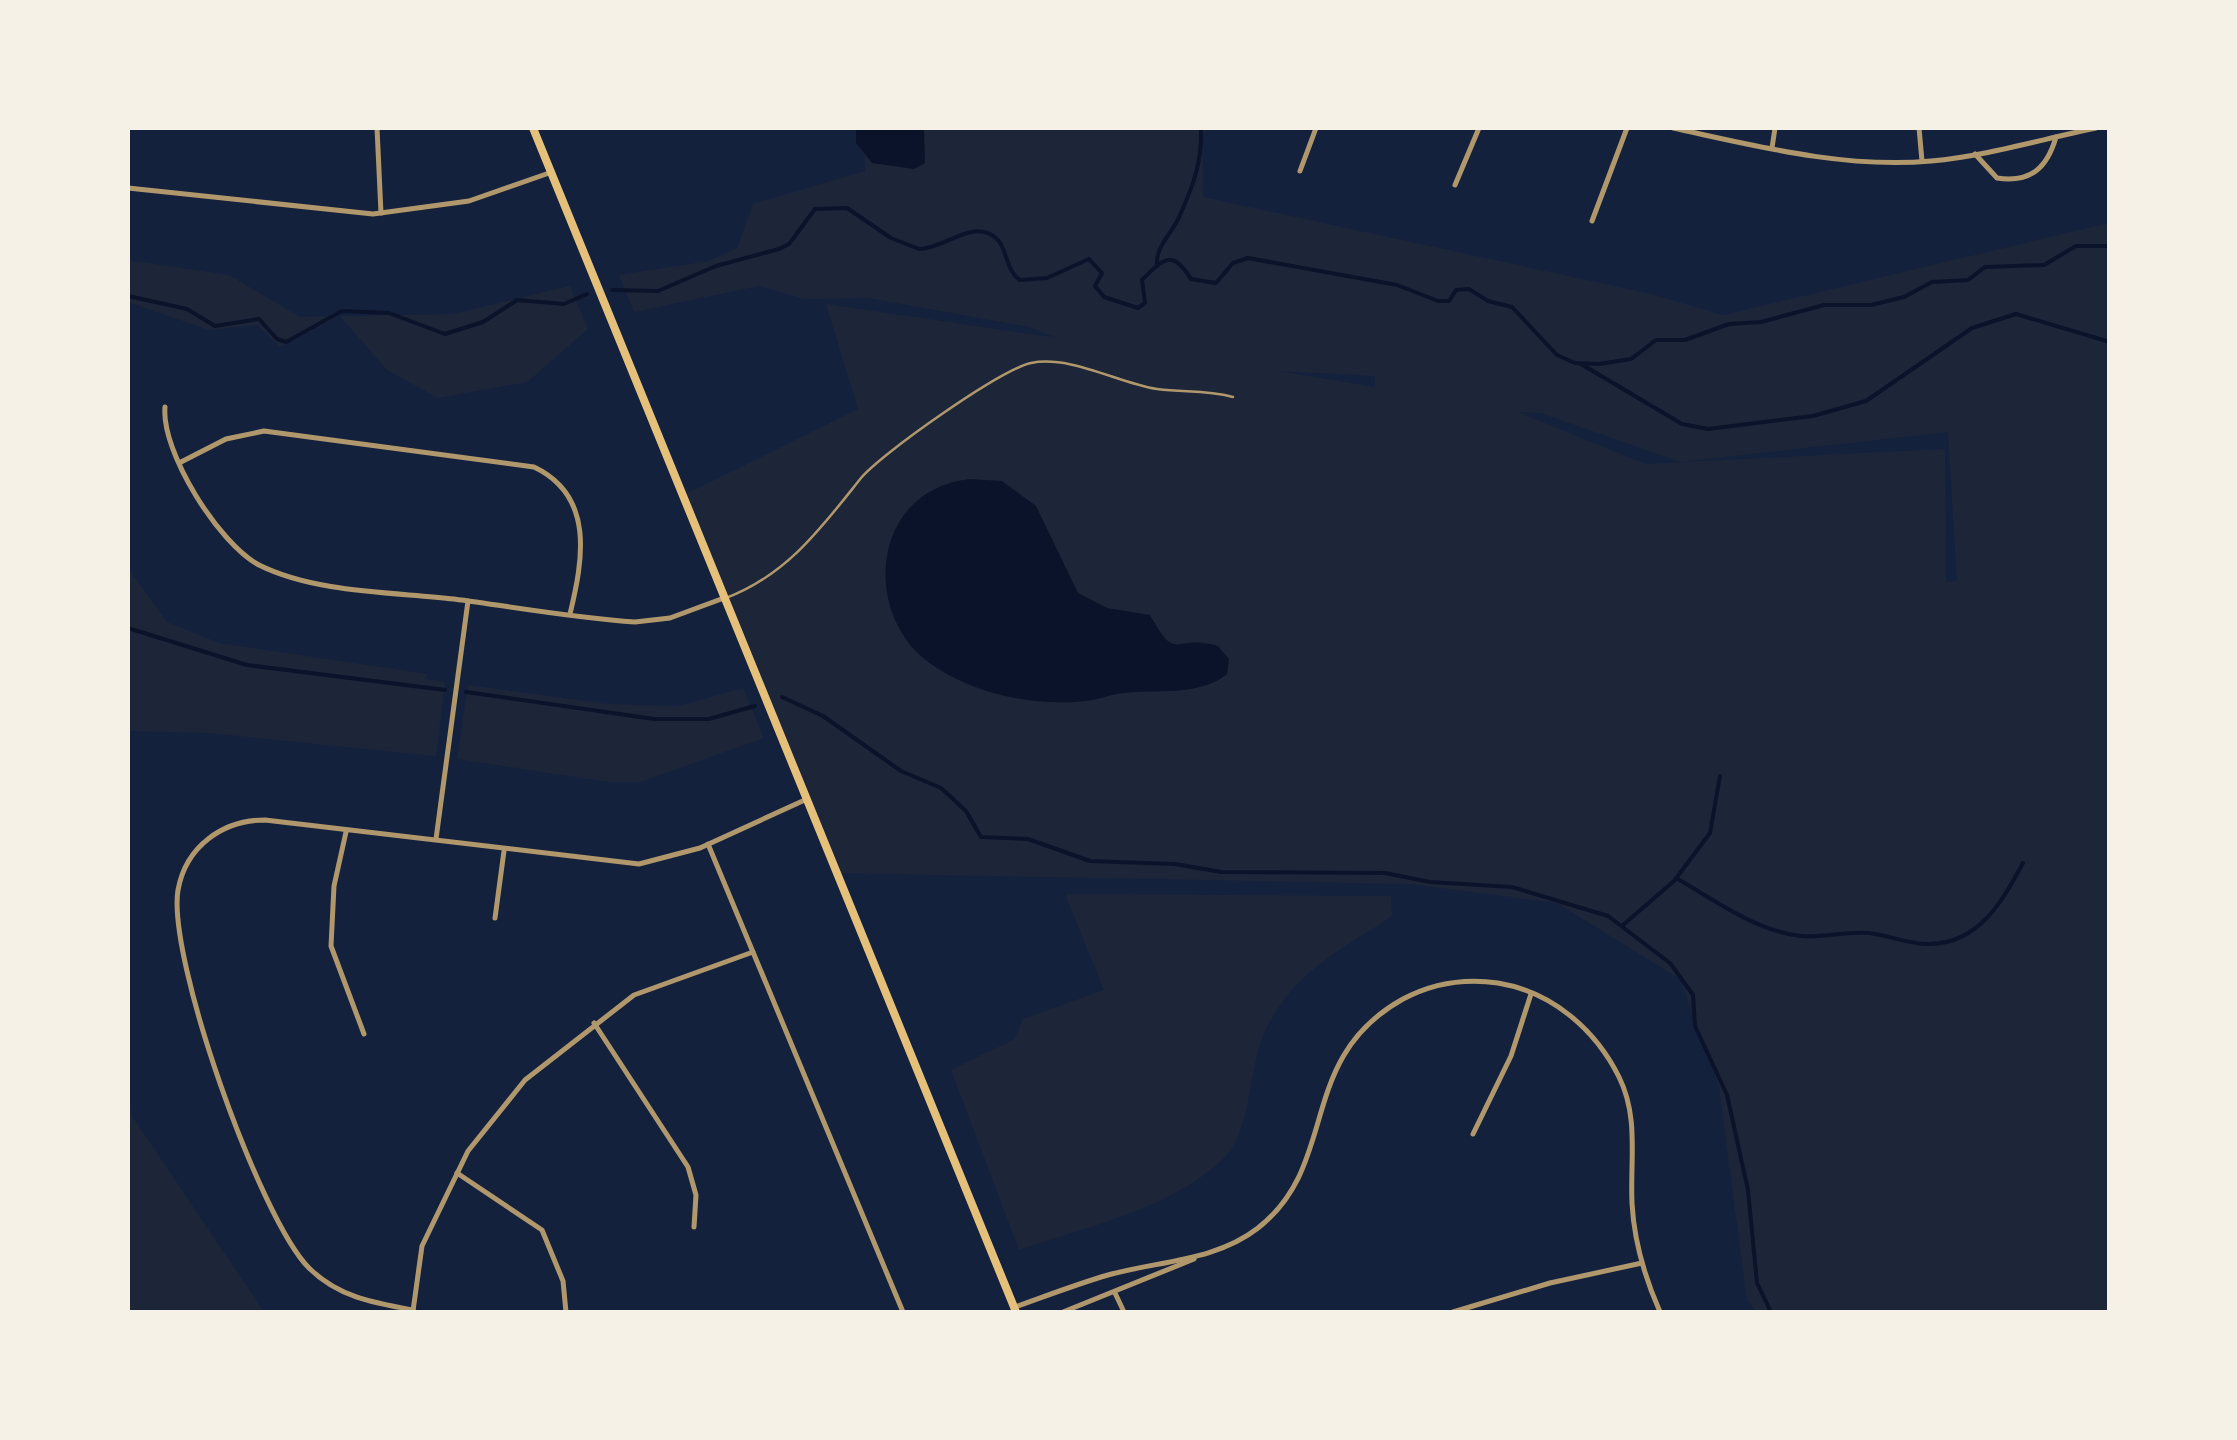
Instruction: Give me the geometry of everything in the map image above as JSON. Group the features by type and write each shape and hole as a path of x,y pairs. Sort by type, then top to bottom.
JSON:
{"main road":[{"path":"534,128 1014,1310"}],"street":[{"path":"377,128 381,213"},
{"path":"1300,171 1316,128"},
{"path":"1455,185 1479,128"},
{"path":"1592,220 1627,128"},
{"path":"1673,128 1859,160 1922,161 2096,128"},
{"path":"1772,148 1776,128"},
{"path":"1919,128 1922,161"},
{"path":"1974,154 1996,178 2028,176 2045,166 2056,137"},
{"path":"128,188 345,214 381,213 469,202 552,172"},
{"path":"166,407 165,424 216,527 258,564 315,580 570,614 659,620 724,598"},
{"path":"181,462 226,439 264,431 534,467 564,490 580,522 583,550 570,614"},
{"path":"436,840 468,602"},
{"path":"753,952 634,995 525,1080 468,1151 422,1246 413,1311 340,1291 295,1252 251,1160 209,1055 178,919 184,871 199,846 223,828 265,820 504,852 638,864 708,844 807,799"},
{"path":"346,832 332,898 331,946 364,1034"},
{"path":"708,844 903,1312"},
{"path":"494,918 504,852"},
{"path":"1014,1310 1109,1275 1196,1257 1236,1243 1284,1204 1306,1164 1333,1070 1352,1040 1408,996 1440,984 1491,982 1532,993 1560,1007 1583,1027 1611,1063 1625,1090 1632,1121 1632,1209 1642,1263 1660,1312"},
{"path":"1473,1134 1515,1045 1532,993"},
{"path":"594,1023 688,1167 696,1196 694,1227"},
{"path":"458,1173 542,1230 563,1281 566,1312"},
{"path":"1063,1312 1186,1266 1196,1257"},
{"path":"1453,1312 1550,1282 1642,1263"},
{"path":"1115,1292 1124,1312"}],"lane":[{"path":"724,598 800,554 875,462 1002,375 1029,364 1053,362 1111,380 1162,390 1196,388 1233,397"}],"shaded area":[{"path":"856,128 924,128 925,163 914,169 872,163 856,143"},
{"path":"864,128 1207,128 1202,136 1203,197 1647,293 1723,315 2109,223 2109,1312 1757,1312 1747,1300 1719,1087 1680,979 1557,903 1409,884 836,873 682,496 858,409 826,304 1057,338 1029,327 869,298 804,299 759,286 634,312 619,275 709,261 737,248 753,204 865,171","holes":["1278,371 1375,376 1375,387","1518,412 1541,413 1680,462 1948,432 1957,581 1946,582 1945,449 1645,464"]},
{"path":"128,260 229,275 300,317 340,316 280,347 258,325 209,330 128,302"},
{"path":"570,286 588,329 527,382 438,398 387,370 340,316 453,314"},
{"path":"970,479 1002,481 1036,506 1078,593 1107,608 1150,615 1172,643 1218,646 1229,659 1227,674 1190,689 1051,702 987,691 931,664 908,642 894,616 886,587 887,557 895,529 912,506 937,488"},
{"path":"128,568 167,622 219,643 428,674 425,679 445,682 436,756 208,733 128,731"},
{"path":"468,685 608,704 679,706 743,688 764,738 640,782 609,782 457,759"},
{"path":"1065,894 1391,896 1392,916 1322,962 1280,1006 1261,1041 1240,1132 1221,1161 1200,1178 1151,1205 1019,1250 951,1070 1015,1039 1023,1019 1104,990"},
{"path":"128,1092 132,1116 264,1312 128,1312"}],"waterway":[{"path":"1157,266 1159,252 1193,183 1201,128"},
{"path":"612,290 658,291 716,266 779,249 789,244 815,209 847,208 891,238 919,249 973,232 990,234 1000,243 1020,280 1047,278 1089,259 1102,273 1095,286 1104,297 1138,308 1145,303 1142,280 1168,260 1178,263 1191,279 1216,283 1233,263 1248,258 1397,285 1438,301 1449,301 1456,290 1469,289 1488,301 1512,307 1557,355 1575,363 1599,364 1631,359 1656,340 1685,340 1729,324 1761,322 1824,305 1871,305 1904,297 1932,282 1968,280 1985,267 2044,265 2076,246 2110,246"},
{"path":"128,296 187,309 215,326 259,319 277,339 286,342 342,311 389,313 445,334 483,322 517,300 564,304 587,294"},
{"path":"1581,364 1682,424 1708,429 1813,416 1866,401 1972,328 2016,314 2110,342"},
{"path":"128,628 247,665 445,690"},
{"path":"466,692 654,719 709,719 755,706"},
{"path":"782,697 823,716 901,771 941,788 966,811 981,837 1028,839 1090,861 1175,864 1221,872 1385,873 1430,882 1512,887 1608,916 1670,963 1693,995 1695,1026 1727,1095 1748,1190 1757,1283 1771,1312"},
{"path":"1623,925 1674,881 1710,833 1720,776"},
{"path":"1676,878 1736,913 1784,933 1869,933 1930,944 1962,936 1987,918 2023,863"}]}
